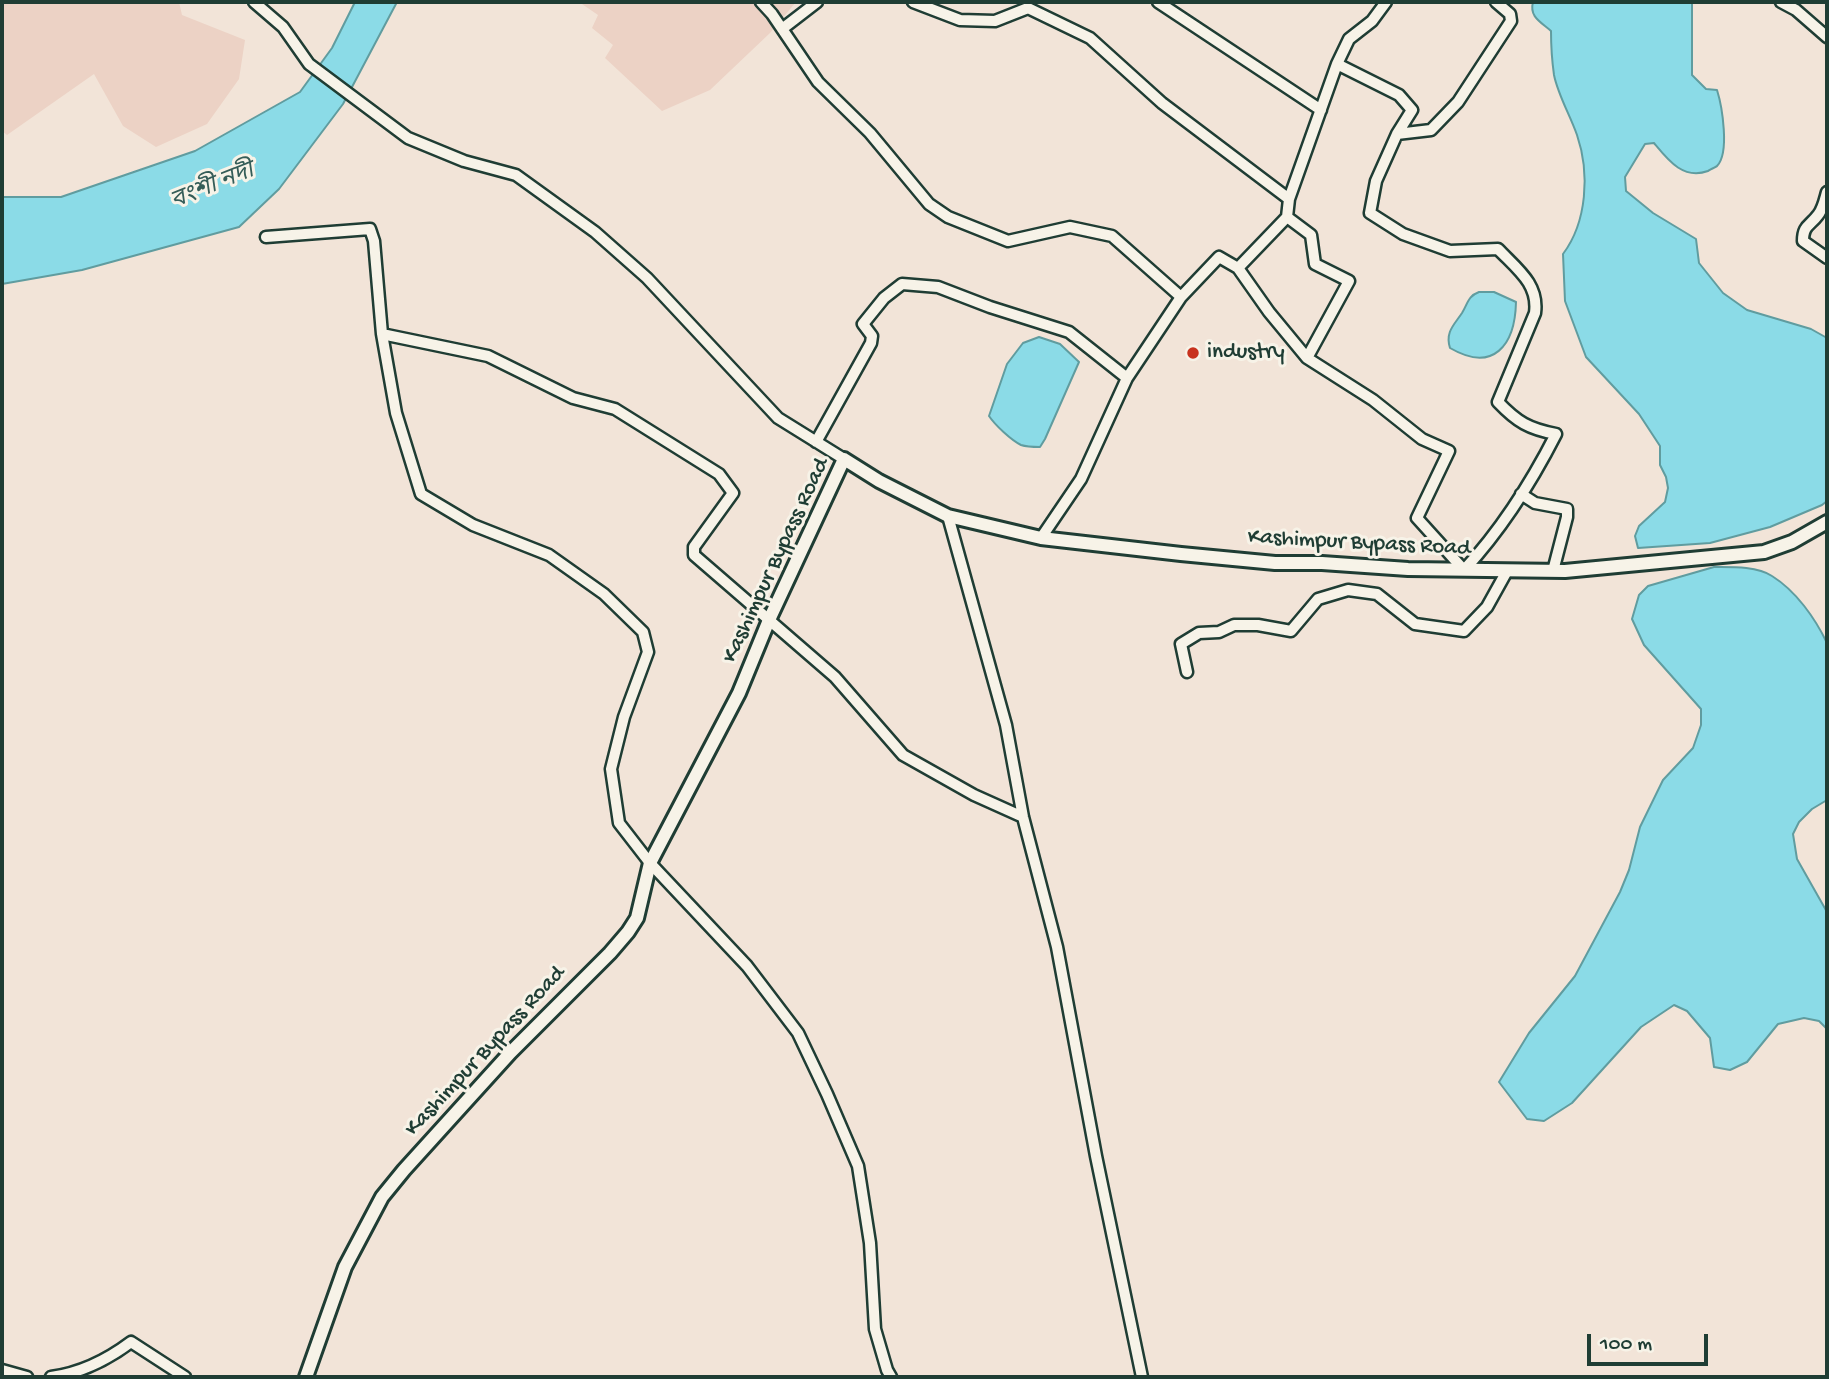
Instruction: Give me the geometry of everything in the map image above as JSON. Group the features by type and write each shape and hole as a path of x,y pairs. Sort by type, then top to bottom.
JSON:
{"main road":[{"name":"Kashimpur Bypass Road","path":"306,1377 345,1267 382,1197 510,1053 628,932 637,918 650,863 739,693 769,620 844,459 879,481 948,516 1041,538 1275,563 1322,563 1408,569 1553,571 1764,552 1791,542 1827,522"}],"street":[{"path":"254,2 283,27 310,64 408,138 464,161 516,175 595,232 647,278 778,418 844,459"},
{"path":"761,2 818,82 870,133 929,204 948,218 1008,241 1070,228 1112,236 1181,298"},
{"path":"782,29 817,2"},
{"path":"914,2 960,20 995,21 1028,8 1090,38 1162,103 1289,200"},
{"path":"1158,2 1321,110"},
{"path":"1238,268 1287,217 1289,200 1337,64 1349,39 1372,21 1385,2"},
{"path":"1397,134 1431,130 1458,102 1511,21 1510,14 1496,2"},
{"path":"1781,2 1796,10 1827,37"},
{"path":"1041,538 1081,479 1127,378 1181,298 1219,257 1238,268 1269,312 1307,358 1373,400 1422,439 1449,450 1417,518 1464,570 1485,547 1521,494 1556,434 1532,430 1498,402 1535,313 1537,298 1525,277 1498,249 1450,251 1403,234 1370,213 1376,181 1397,134 1412,110 1399,95 1337,64"},
{"path":"1827,192 1818,216 1805,226 1802,236 1803,241 1827,258"},
{"path":"1287,217 1311,235 1315,264 1349,281 1307,358"},
{"path":"266,237 370,229 374,241 382,334 396,413 421,494 473,525 549,555 604,594 643,632 648,652 624,717 611,769 619,823 650,863 747,966 798,1033 858,1166 870,1243 875,1329 891,1377"},
{"path":"817,442 871,342 873,336 863,324 884,298 902,284 938,287 1069,332 1127,378"},
{"path":"382,334 488,356 573,398 615,409 719,474 733,493 694,547 694,555 835,677 903,755 974,795 1023,817"},
{"path":"1521,494 1535,503 1567,509 1553,571"},
{"path":"948,516 1006,726 1023,817 1057,947 1096,1156 1142,1377"},
{"path":"1187,672 1181,644 1199,633 1219,632 1234,625 1258,625 1291,631 1318,599 1348,590 1377,594 1415,624 1464,631 1487,607 1507,571"},
{"path":"51,1377 75,1374 131,1342 185,1377"},
{"path":"2,1370 27,1377"}],"shaded area":[{"path":"2,2 179,2 182,15 245,40 239,79 207,124 156,147 123,126 94,74 7,135 2,131"},
{"path":"579,2 796,2 770,33 710,90 662,111 605,58 613,45 592,28 598,15"}],"water":[{"name":"বংশী নদী","path":"355,2 397,2 343,104 279,189 239,227 82,270 2,284 2,197 61,197 195,151 300,92 332,48"},
{"path":"1533,2 1692,2 1692,75 1706,89 1717,90 1724,129 1721,160 1708,171 1691,173 1677,167 1654,143 1645,144 1625,177 1626,191 1653,213 1696,239 1699,263 1723,293 1747,310 1811,329 1827,338 1827,501 1822,505 1770,527 1710,543 1638,548 1635,536 1639,526 1665,502 1668,488 1666,477 1660,465 1660,446 1639,414 1586,357 1565,301 1563,254 1577,227 1581,212 1584,165 1577,135 1554,75 1551,31 1534,15"},
{"path":"1479,292 1494,292 1516,302 1515,318 1506,342 1499,351 1478,358 1450,348 1449,337 1469,300"},
{"path":"1039,337 1060,344 1079,362 1045,439 1040,447 1031,447 1013,440 989,416 1007,364 1023,343"},
{"path":"1714,567 1752,569 1781,582 1804,606 1827,643 1827,800 1812,809 1799,822 1793,834 1797,859 1827,912 1827,1029 1819,1021 1804,1018 1778,1024 1747,1062 1730,1070 1714,1067 1710,1038 1687,1011 1674,1005 1641,1027 1572,1103 1544,1121 1527,1119 1499,1082 1529,1033 1575,976 1620,892 1629,870 1640,827 1663,780 1693,748 1701,725 1701,709 1644,645 1632,619 1639,595 1648,586"}],"place":[{"name":"industry","path":"1193,353"}]}
